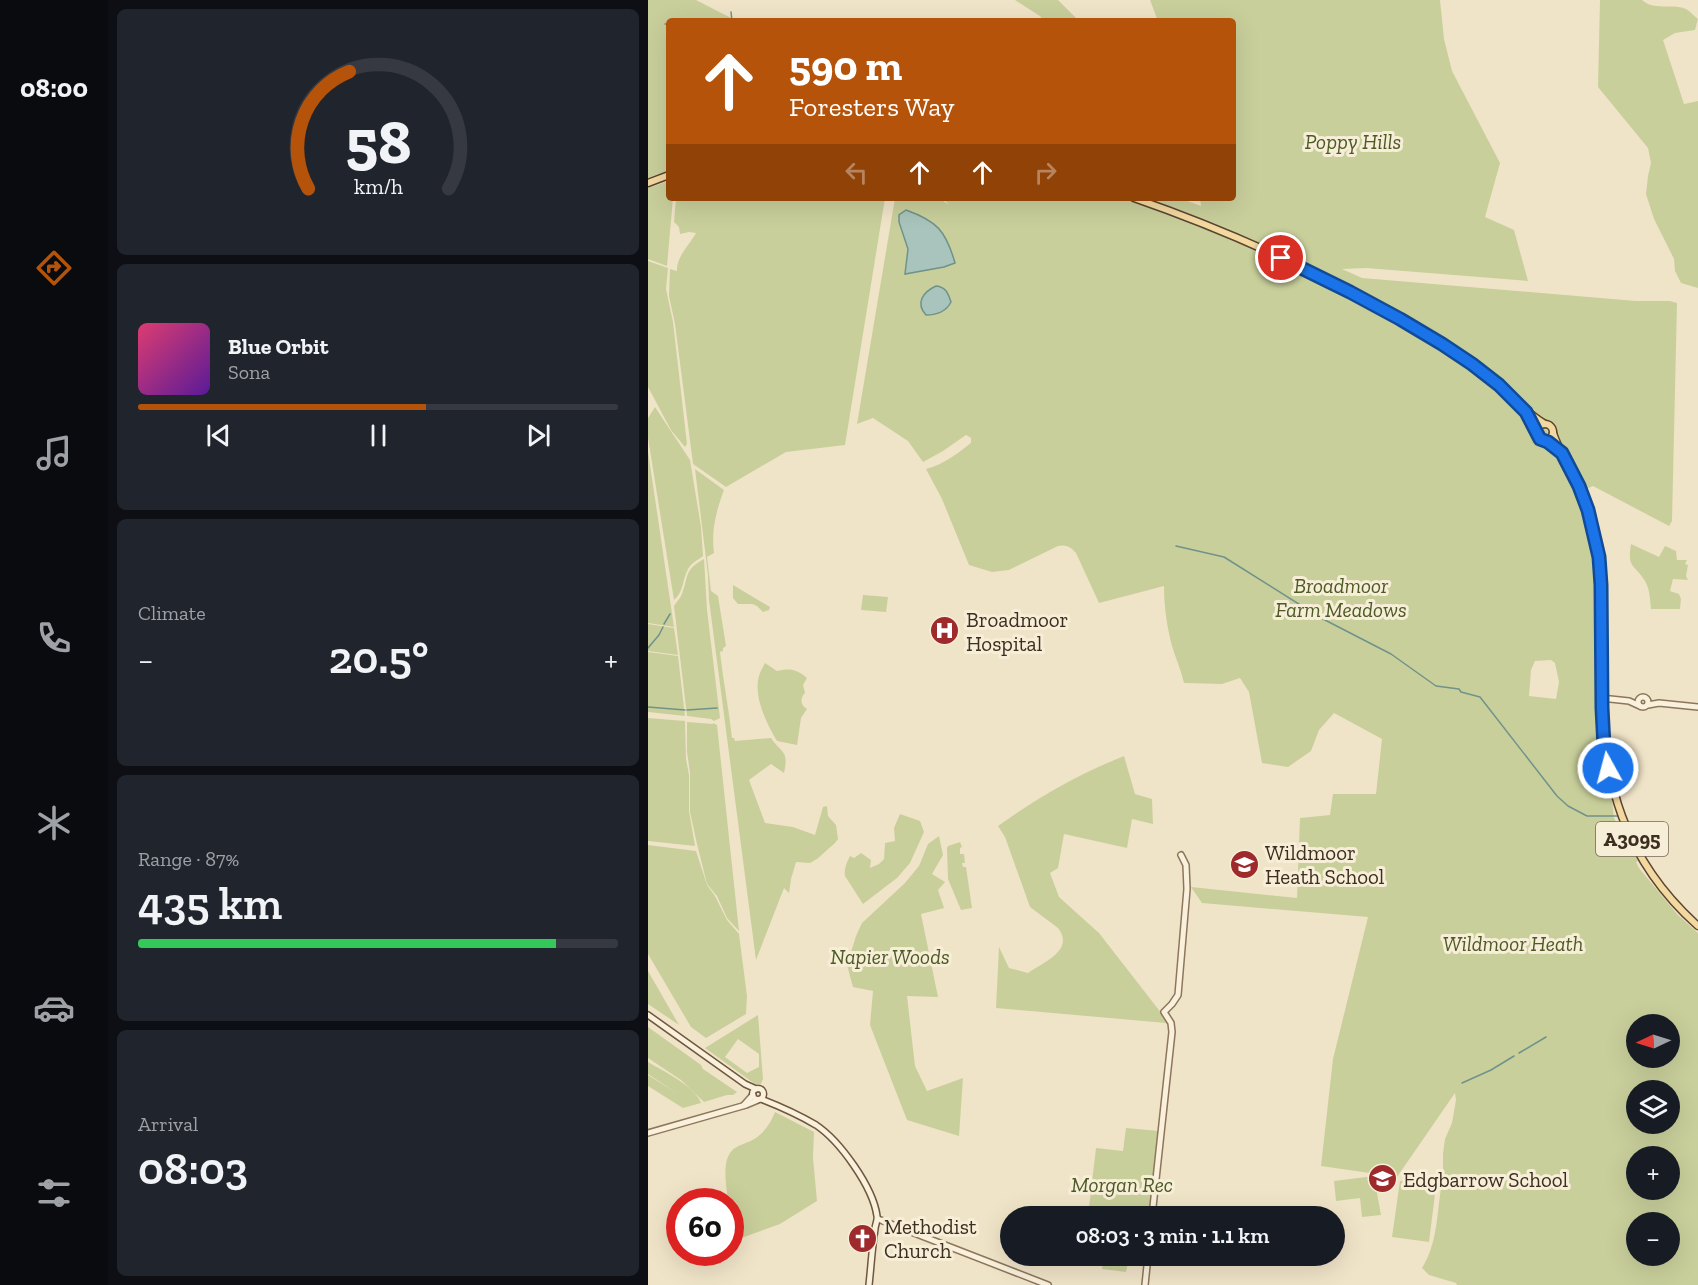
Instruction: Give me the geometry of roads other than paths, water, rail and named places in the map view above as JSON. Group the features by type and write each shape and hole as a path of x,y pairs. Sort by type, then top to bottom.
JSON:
{"main road":[{"path":"648,183 666,176"},
{"path":"1142,201 1216,229 1281,258 1384,310 1472,364 1499,385 1526,412 1551,427 1553,433 1551,438 1544,441 1540,439 1526,412"},
{"path":"1537,435 1538,427 1545,424"},
{"name":"A3095","path":"1553,433 1588,510 1599,557 1602,698 1606,759 1611,784 1635,845 1657,881 1698,927"},
{"name":"A3095","path":"1544,441 1562,453"}],"street":[{"path":"1602,698 1629,701 1642,697 1647,702 1698,707"},
{"path":"1639,699 1640,706"},
{"path":"1629,701 1644,707 1647,702"},
{"path":"1153,1206 1172,1032 1171,1023 1164,1012 1178,995 1185,914 1186,865 1181,855"},
{"path":"648,1015 745,1084 754,1092 754,1098 761,1098 814,1124 839,1147 864,1182 878,1219 869,1285"},
{"path":"743,1106 754,1092 762,1090 761,1098"},
{"path":"648,1133 743,1106 761,1098"},
{"path":"878,1219 1048,1285"},
{"path":"1145,1285 1147,1266"}],"water":[{"path":"906,210 925,218 939,229 948,243 955,263 905,274 908,249 899,215"},
{"path":"936,286 946,291 951,302 941,312 926,315 921,306 922,298 927,291"}],"waterway":[{"path":"731,12 732,18"},
{"path":"1176,546 1224,557 1321,618"},
{"path":"664,624 670,614"},
{"path":"1323,619 1391,654 1436,686 1459,689 1461,692 1480,697 1557,796 1568,806 1587,816 1618,816"},
{"path":"648,648 663,627"},
{"path":"648,707 685,710"},
{"path":"687,710 717,708"},
{"path":"1519,1053 1546,1037"},
{"path":"1462,1083 1491,1070 1514,1056"}],"place":[{"name":"Broadmoor Hospital","path":"945,631"},
{"name":"Wildmoor Heath School","path":"1244,864"},
{"name":"Edgbarrow School","path":"1382,1179"},
{"name":"Methodist Church","path":"863,1238"}],"park label":[{"name":"Poppy Hills","path":"1353,141"},
{"name":"Broadmoor Farm Meadows","path":"1341,597"},
{"name":"Wildmoor Heath","path":"1513,943"},
{"name":"Napier Woods","path":"890,956"},
{"name":"Morgan Rec","path":"1122,1184"}]}
